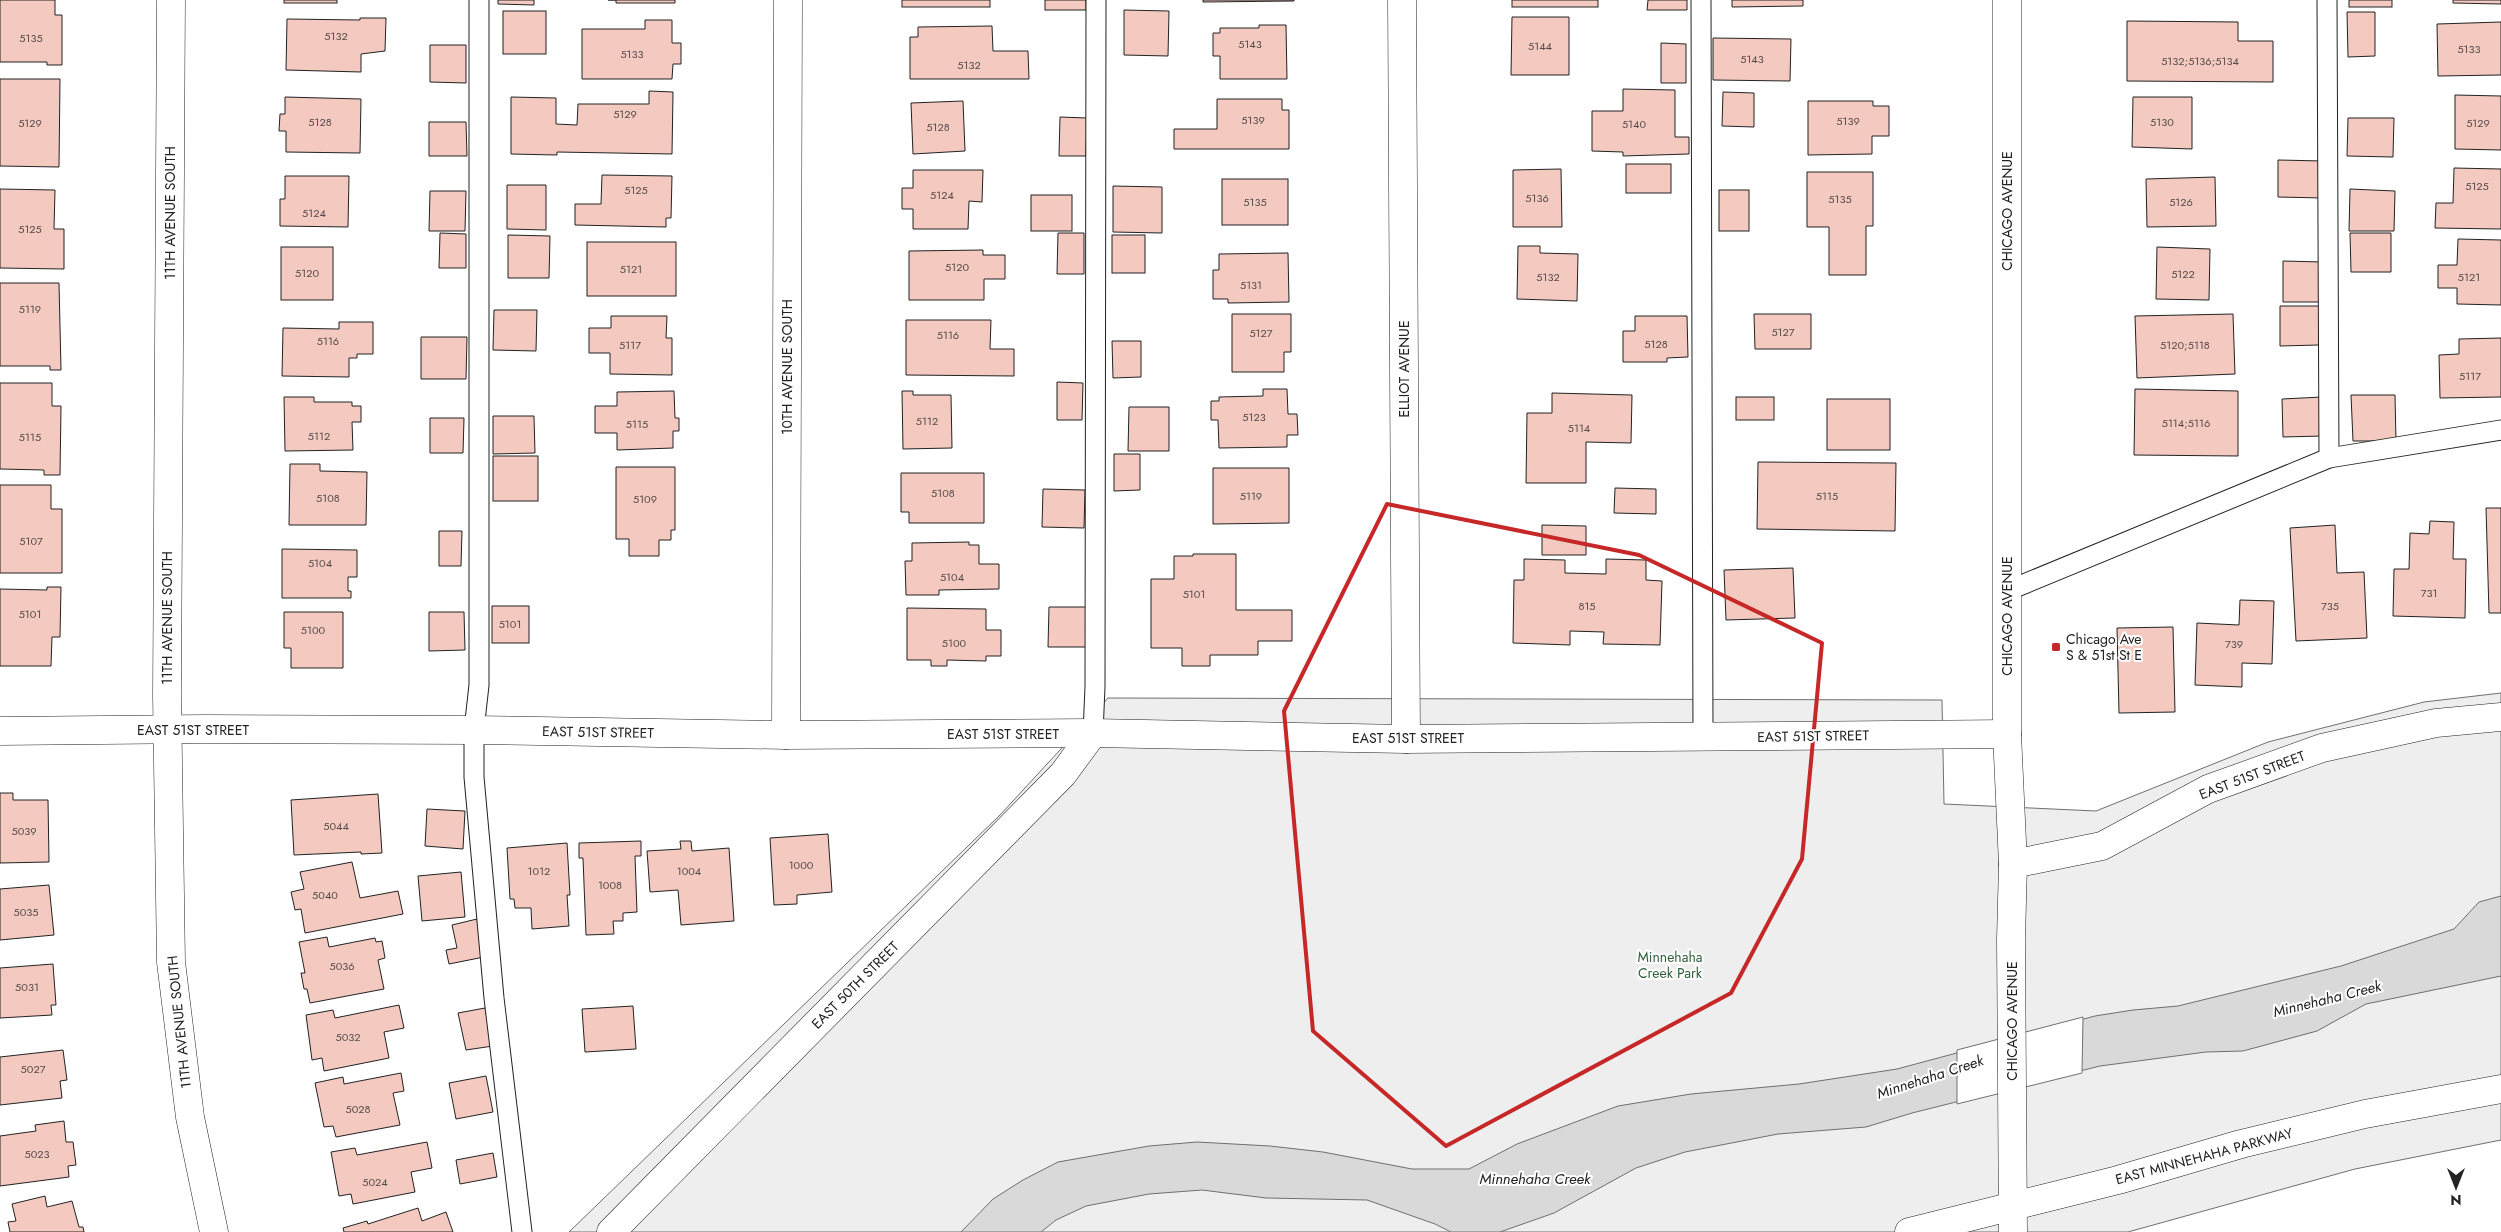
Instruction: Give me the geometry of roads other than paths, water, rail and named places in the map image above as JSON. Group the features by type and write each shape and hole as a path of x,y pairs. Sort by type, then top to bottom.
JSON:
{"street":[{"name":"11TH AVENUE SOUTH","path":"172,0 167,730 171,962 190,1117 214,1232"},
{"name":"10TH AVENUE SOUTH","path":"786,735 788,0"},
{"name":"ELLIOT AVENUE","path":"1402,0 1406,739"},
{"name":"CHICAGO AVENUE","path":"2007,0 2007,734 2013,864 2013,1219"},
{"name":"EAST 51ST STREET","path":"2013,864 2102,846 2208,789 2322,748 2436,722 2501,717"},
{"name":"EAST 51ST STREET","path":"0,731 474,730 786,735 1093,733 1406,739 2007,734"},
{"name":"EAST 50TH STREET","path":"611,1232 1063,774 1093,733"},
{"name":"EAST MINNEHAHA PARKWAY","path":"1909,1232 2013,1219 2118,1180 2241,1144 2365,1114 2501,1089"}],"lane":[{"path":"479,0 479,685 474,730 474,777 492,969 522,1232"},
{"path":"1093,733 1095,687 1096,0"},
{"path":"1702,0 1703,737"},
{"path":"2327,0 2329,458"},
{"path":"2007,591 2329,458 2501,430"}],"water":[{"name":"Minnehaha Creek","path":"2501,896 2501,976 2366,1004 2317,1031 2243,1051 2206,1052 2100,1066 1912,1113 1866,1127 1778,1134 1685,1152 1636,1168 1554,1213 1500,1232 1451,1232 1435,1224 1367,1200 1266,1198 1202,1190 1149,1194 1086,1206 1056,1220 1041,1232 961,1232 993,1199 1023,1180 1058,1162 1149,1146 1197,1142 1270,1146 1323,1152 1412,1169 1469,1169 1517,1144 1618,1106 1691,1094 1799,1084 1897,1069 2095,1016 2178,1006 2341,966 2454,929 2479,902"}],"place":[{"name":"Chicago Ave S & 51st St E","path":"2056,647"}],"park label":[{"name":"Minnehaha Creek Park","path":"1670,966"}]}
